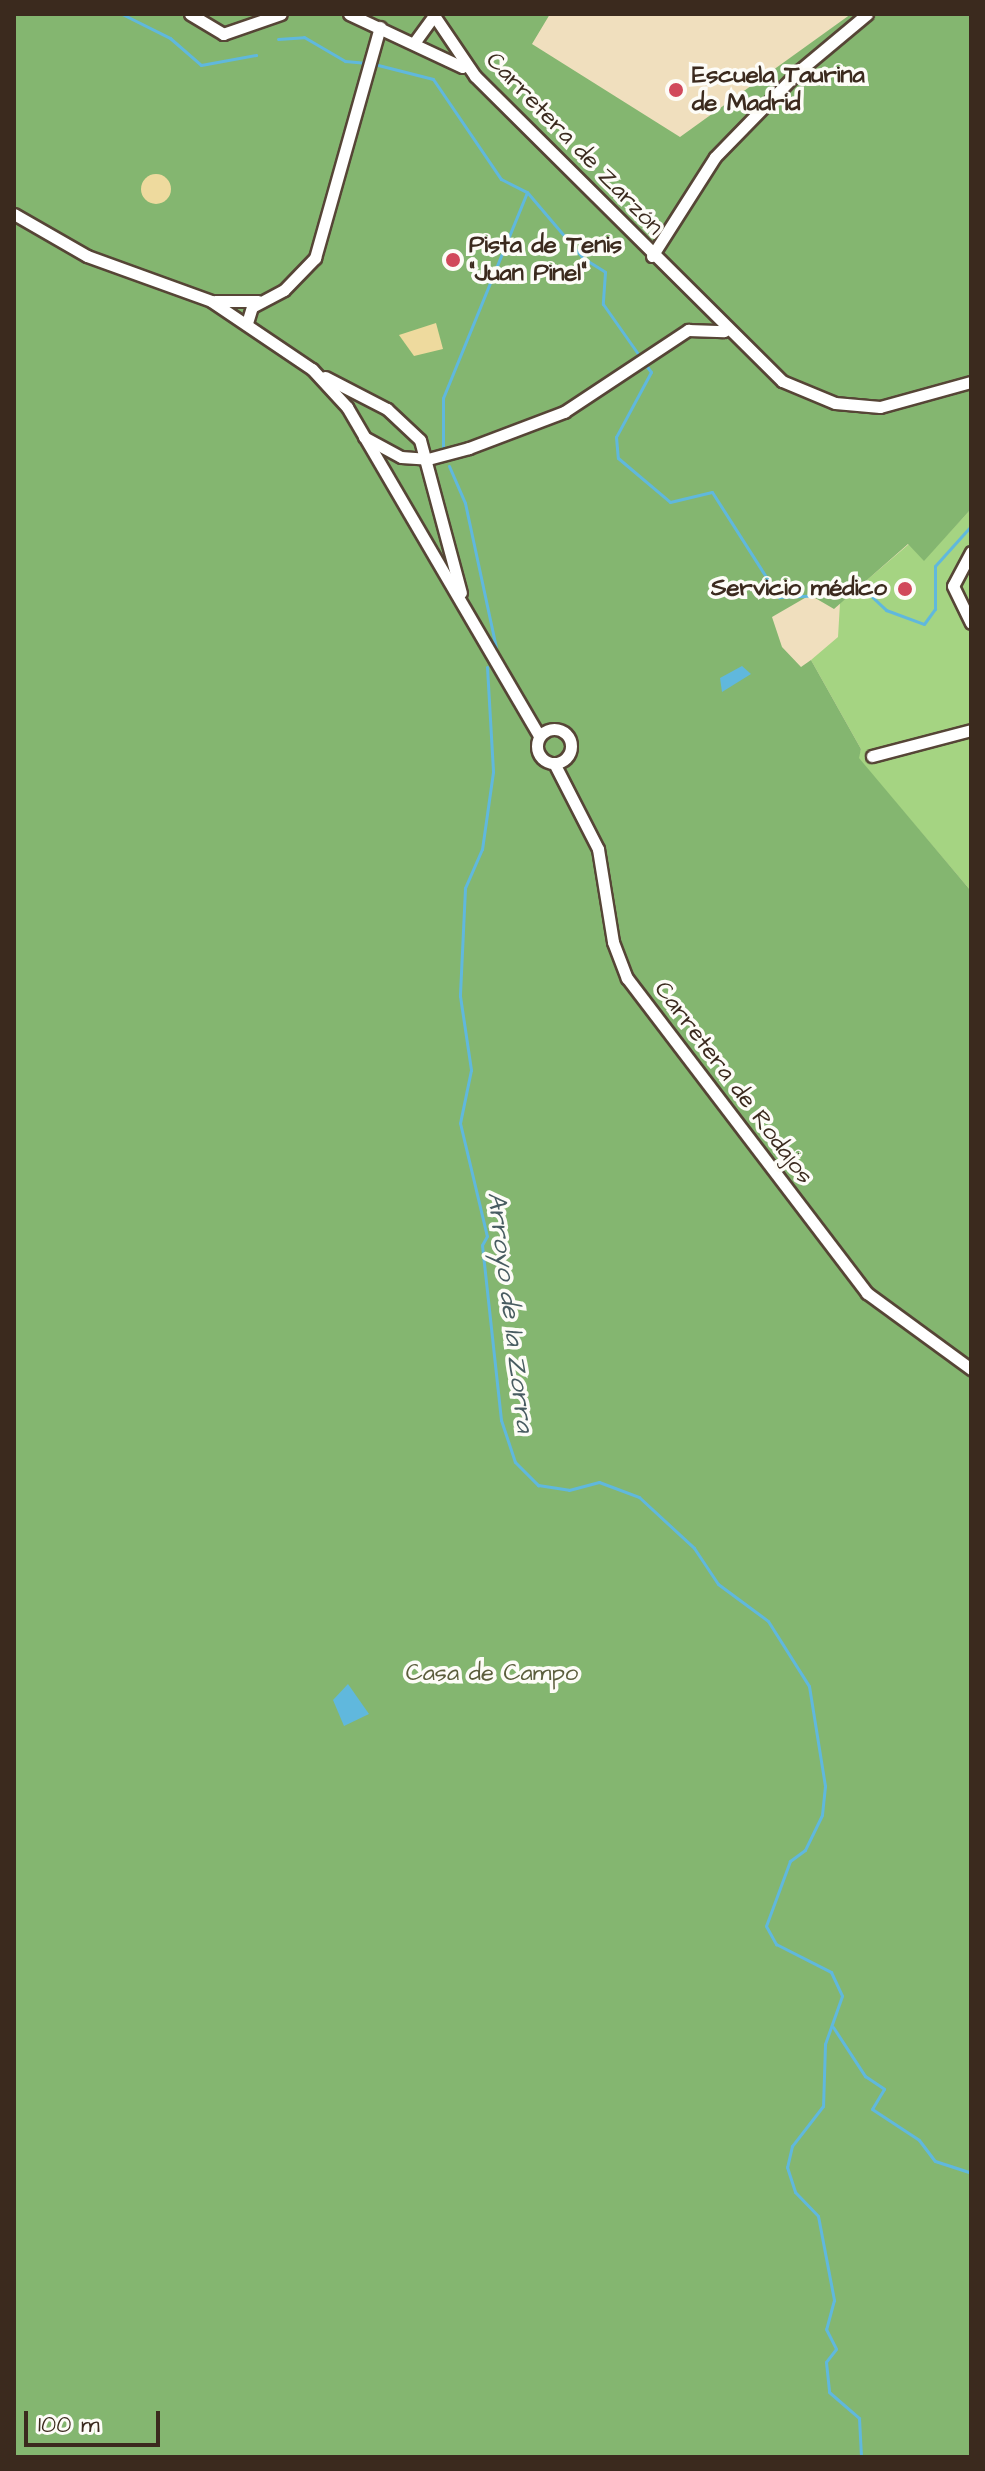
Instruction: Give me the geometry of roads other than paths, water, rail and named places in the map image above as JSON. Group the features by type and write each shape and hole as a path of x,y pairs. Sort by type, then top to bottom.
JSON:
{"street":[{"path":"190,14 223,34 281,14"},
{"path":"349,14 414,43 475,76"},
{"path":"652,256 715,157 800,70 867,14"},
{"path":"414,43 433,16"},
{"name":"Carretera de Zarzón","path":"433,16 475,76 727,332 782,381 835,403 897,405 971,382"},
{"path":"247,323 263,301 315,258 380,27"},
{"path":"14,214 87,256 211,301 312,369 409,425 428,459 465,609"},
{"path":"692,330 698,311 693,298"},
{"path":"211,301 263,301"},
{"path":"361,435 384,451 428,459 542,423 692,330 708,313"},
{"path":"692,330 727,332"},
{"path":"312,369 361,435 465,609 539,736 540,756 554,763 569,755 569,738 557,729 539,736"},
{"path":"971,552 953,586 971,623"},
{"path":"872,756 971,730"},
{"name":"Carretera de Rodajos","path":"554,763 598,849 613,942 627,978 867,1293 971,1369"}],"water":[{"path":"742,666 751,674 722,692 720,678"},
{"path":"348,1684 369,1714 344,1726 333,1700"}],"waterway":[{"path":"122,14 170,38 201,65 256,55"},
{"path":"278,39 304,37 345,61 367,63"},
{"name":"Arroyo de la Zorra","path":"374,64 433,79 501,179 527,192 583,258 605,272 603,304 641,358"},
{"name":"Arroyo de la Zorra","path":"443,447 443,398 527,192"},
{"path":"645,364 651,372 616,437 618,458 670,502 712,492 779,597 868,593 886,610 924,624 935,609 935,566 971,526"},
{"name":"Arroyo de la Zorra","path":"449,466 465,503 496,647"},
{"name":"Arroyo de la Zorra","path":"487,667 493,772 482,849 465,888 460,996 471,1070 460,1123 487,1236 482,1245 501,1420 515,1462 538,1485 569,1490 599,1482 639,1497 694,1548 718,1584 768,1621 809,1686 825,1786 822,1815 805,1850 790,1861 766,1926 776,1944 831,1972 842,1996 825,2044 823,2106 792,2146 787,2167 795,2192 818,2216 834,2300 826,2329 836,2349 826,2362 829,2392 859,2418 861,2457"},
{"name":"Arroyo de la Zorra","path":"833,2027 865,2076 884,2089 872,2109 919,2140 935,2161 971,2173"}],"place":[{"name":"Escuela Taurina de Madrid","path":"676,90"},
{"name":"Pista de Tenis \"Juan Pinel\"","path":"453,260"},
{"name":"Servicio médico","path":"905,589"}],"park label":[{"name":"Casa de Campo","path":"492,1674"}]}
